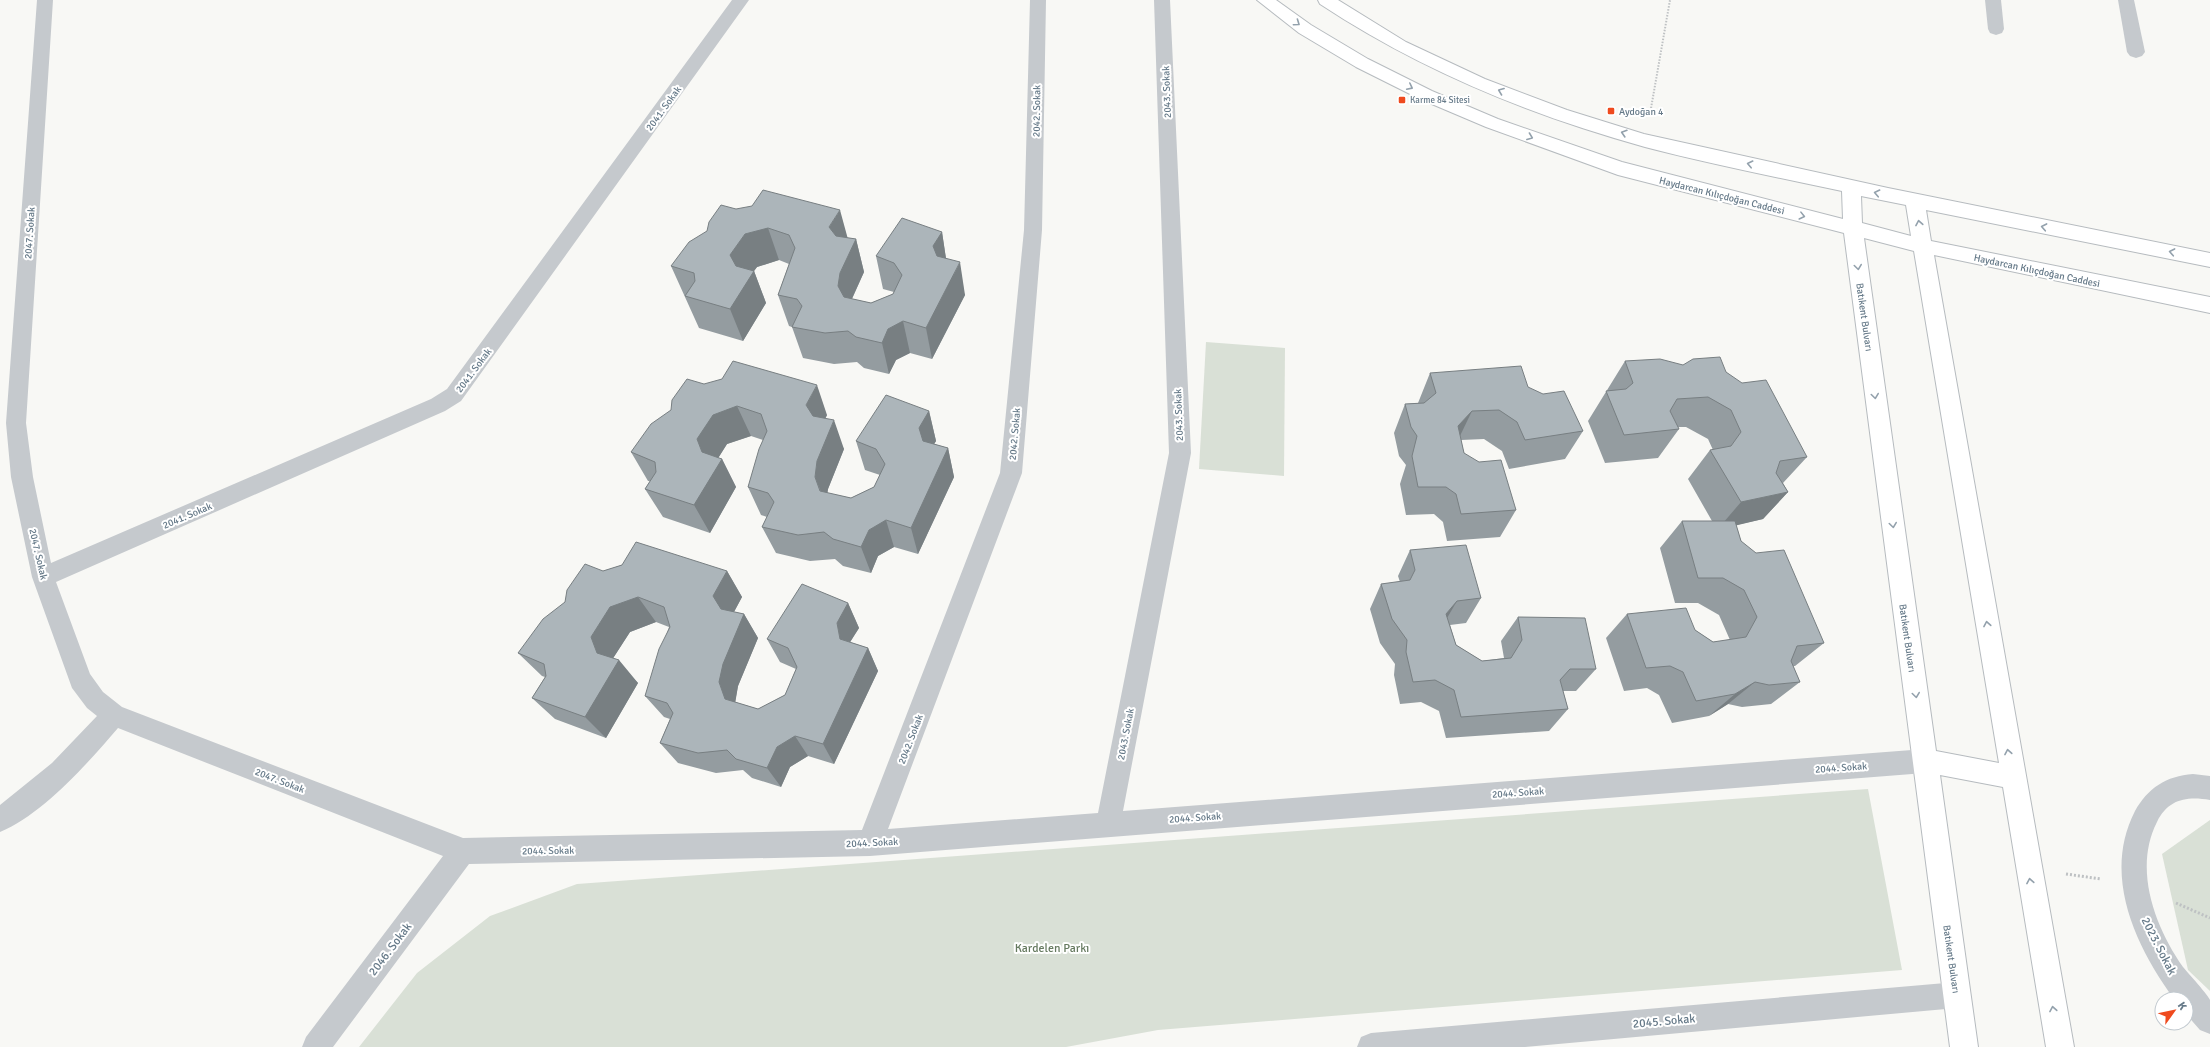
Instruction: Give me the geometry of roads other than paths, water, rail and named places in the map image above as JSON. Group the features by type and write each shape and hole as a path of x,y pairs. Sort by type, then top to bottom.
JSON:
{"main road":[{"name":"Haydarcan Kılıçdoğan Caddesi","path":"1265,0 1305,29 1362,62 1426,95 1492,123 1618,168 1923,246 2210,305"},
{"path":"1326,0 1377,33 1427,60 1557,113 1645,140 1851,187 2210,260"},
{"name":"Batıkent Bulvarı","path":"1851,187 1853,228 1964,1047"},
{"path":"1915,200 2060,1047"},
{"path":"1925,761 2013,777"}],"street":[{"name":"2047. Sokak","path":"45,0 16,423 22,477 43,577 80,680 95,700 114,715 463,851"},
{"name":"2041. Sokak","path":"43,577 438,405 454,395 741,0"},
{"name":"2042. Sokak","path":"870,843 1011,473 1033,230 1038,0"},
{"name":"2043. Sokak","path":"1108,824 1180,453 1162,0"},
{"path":"1993,0 1996,29"},
{"path":"2126,0 2136,52"},
{"path":"0,820 20,806 59,774 114,715"},
{"name":"2044. Sokak","path":"463,851 870,843 1925,761"},
{"name":"2023. Sokak","path":"2210,788 2198,785 2178,787 2157,798 2145,815 2136,833 2132,857 2134,885 2147,928 2170,971 2210,1020"},
{"name":"2046. Sokak","path":"316,1047 463,851"},
{"name":"2045. Sokak","path":"1371,1047 1957,995"}],"place":[{"name":"Karme 84 Sitesi","path":"1402,100"},
{"name":"Aydoğan 4","path":"1611,111"}],"park label":[{"name":"Kardelen Parkı","path":"1052,948"}]}
